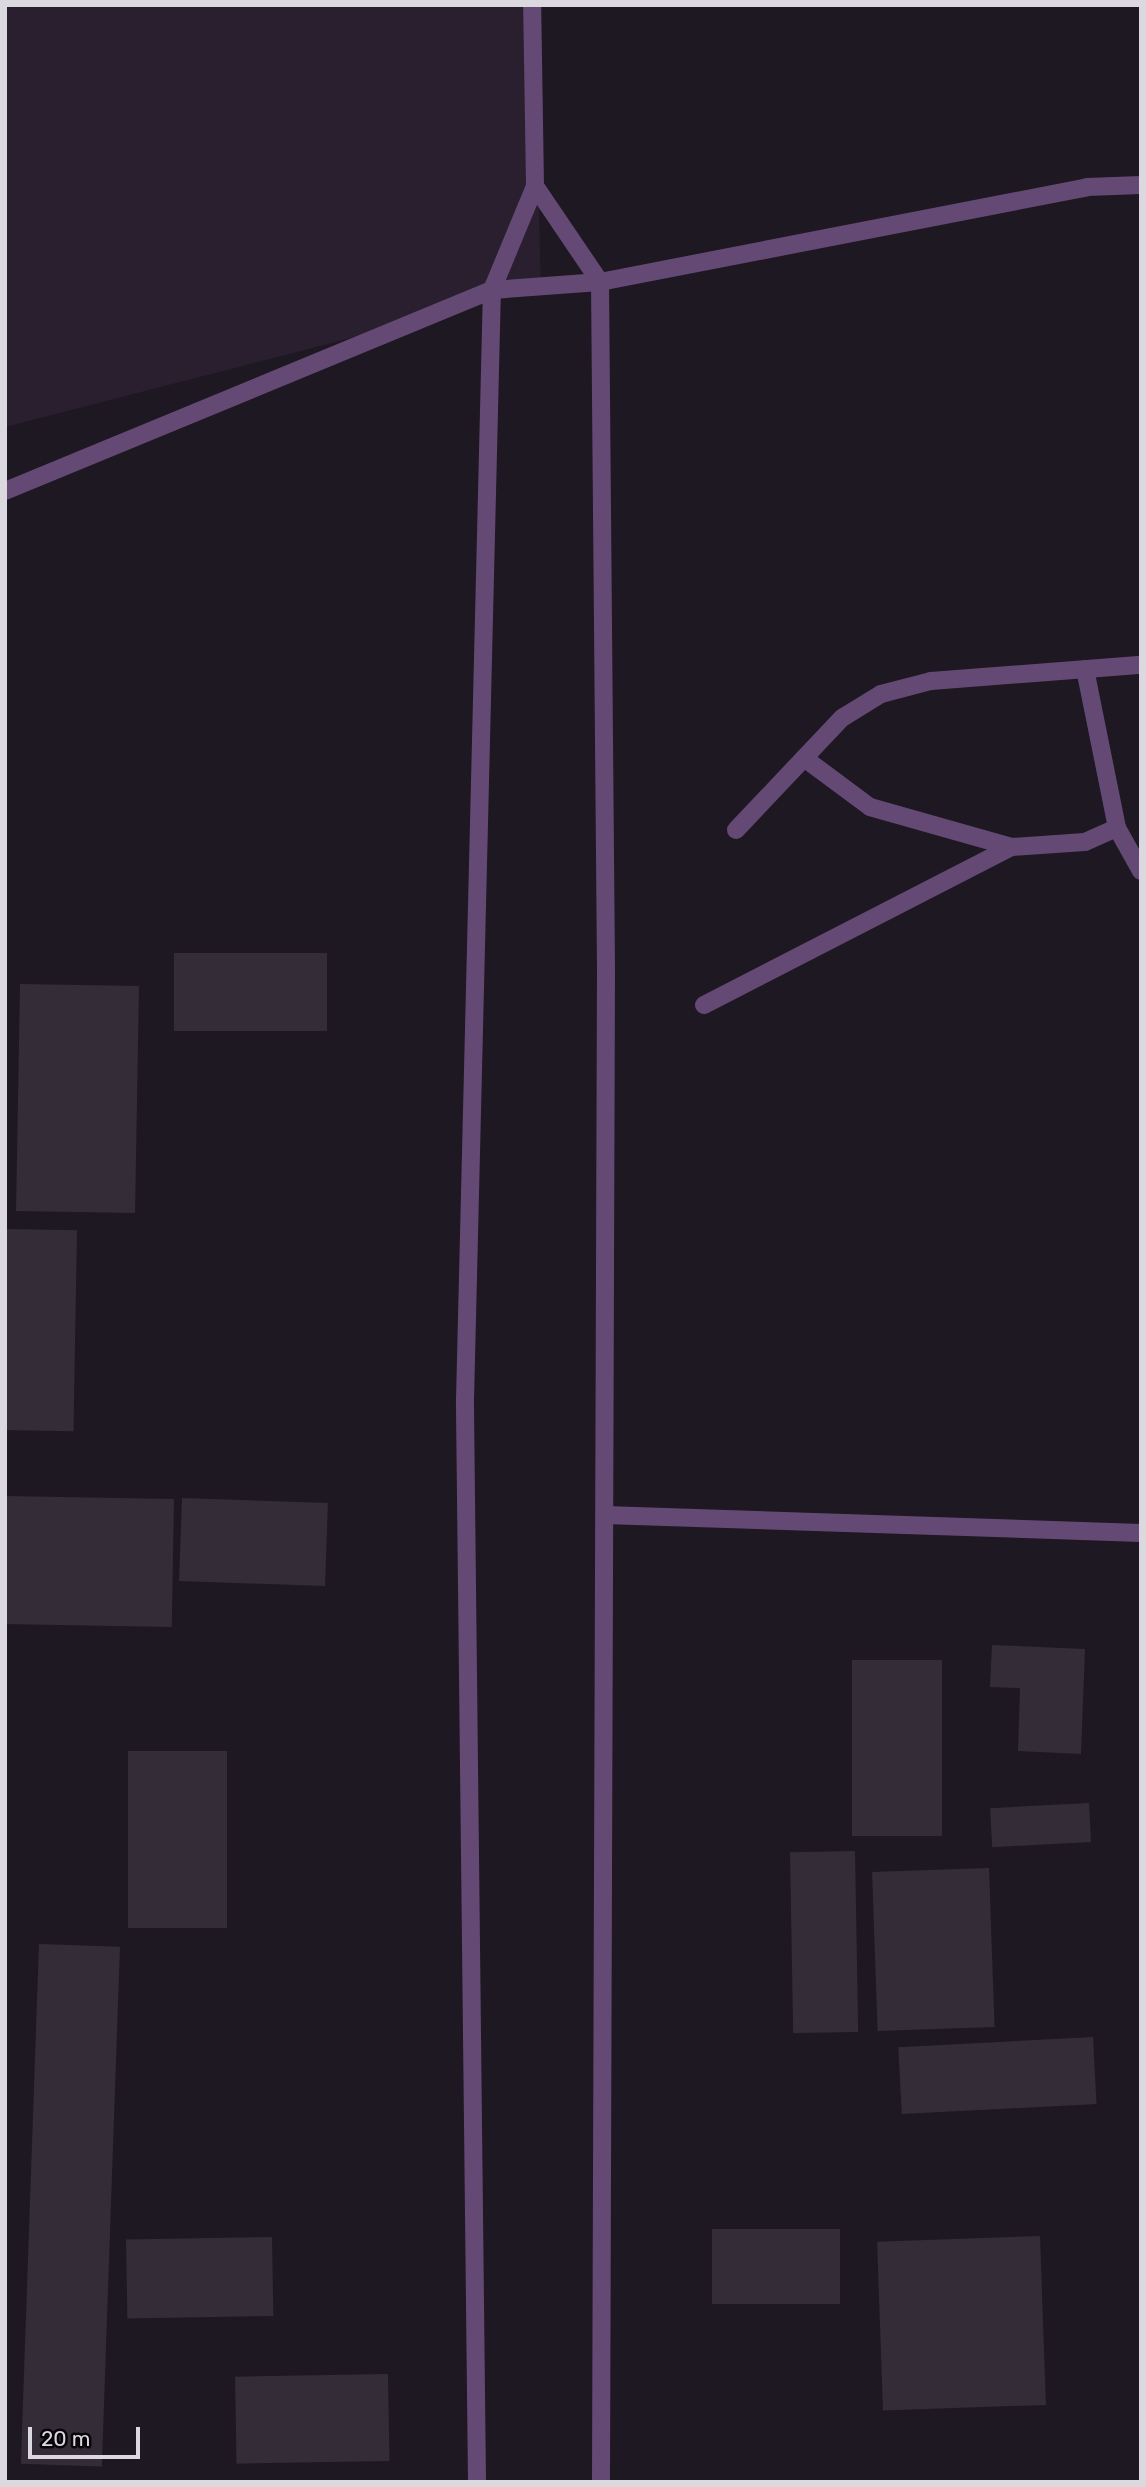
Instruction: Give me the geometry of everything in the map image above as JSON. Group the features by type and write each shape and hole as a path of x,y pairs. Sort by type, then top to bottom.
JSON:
{"street":[{"path":"477,2482 465,1400 492,290 535,186 532,5"},
{"path":"5,491 492,290 600,282 1087,187 1141,185"},
{"path":"535,186 600,282 605,1515 601,2482"},
{"path":"736,830 842,718 881,694 930,681 1141,665"},
{"path":"1085,669 1117,828 1141,871"},
{"path":"804,758 870,807 1011,846 1085,842 1117,828"},
{"path":"704,1005 1011,846"},
{"path":"605,1515 1141,1532"}],"shaded area":[{"path":"5,5 534,5 541,289 5,427"}],"building":[{"path":"174,953 327,953 327,1031 174,1031"},
{"path":"20,984 139,986 135,1213 16,1211"},
{"path":"5,1229 77,1230 73,1431 5,1430"},
{"path":"5,1496 174,1499 172,1627 5,1624"},
{"path":"182,1498 328,1503 325,1586 179,1581"},
{"path":"992,1645 1085,1649 1081,1754 1018,1751 1020,1688 990,1687"},
{"path":"852,1660 942,1660 942,1836 852,1836"},
{"path":"128,1751 227,1751 227,1928 128,1928"},
{"path":"1089,1803 1091,1842 992,1847 990,1808"},
{"path":"855,1851 858,2032 793,2033 790,1852"},
{"path":"989,1868 995,2027 878,2031 872,1872"},
{"path":"39,1944 120,1947 102,2467 21,2464"},
{"path":"1093,2037 1097,2104 902,2114 898,2047"},
{"path":"712,2229 840,2229 840,2304 712,2304"},
{"path":"1040,2236 1046,2405 883,2411 877,2242"},
{"path":"272,2237 273,2316 127,2319 126,2240"},
{"path":"388,2374 390,2461 237,2464 235,2377"}]}
